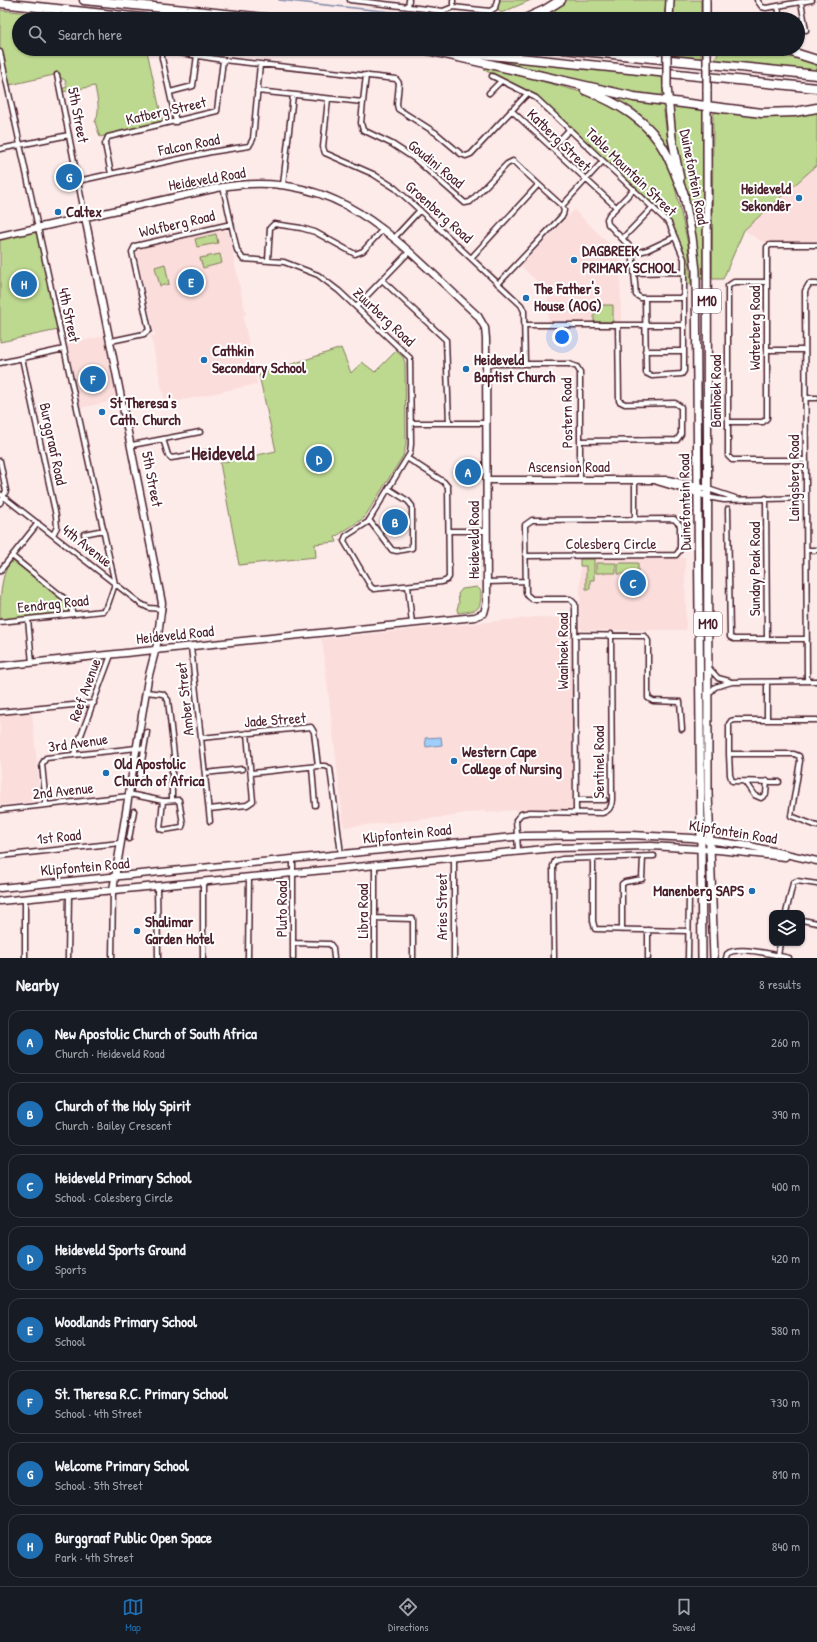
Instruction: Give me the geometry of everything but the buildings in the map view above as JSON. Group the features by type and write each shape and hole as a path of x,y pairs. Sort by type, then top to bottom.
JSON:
{"highway":[{"path":"84,0 205,12"},
{"path":"541,12 561,0"},
{"path":"0,3 85,12"},
{"path":"458,56 570,84 634,97 668,102 779,113 817,108"},
{"path":"501,56 817,88"},
{"path":"632,56 817,75"},
{"path":"804,56 817,60"},
{"path":"570,84 611,100 648,127 665,151 684,195"}],"main road":[{"path":"669,12 670,0"},
{"path":"706,0 706,12"},
{"name":"Duinefontein Road","path":"667,56 668,102 673,147 692,233 696,271 699,774 702,958"},
{"name":"Duinefontein Road","path":"707,56 708,695 710,840 714,958"}],"street":[{"path":"350,0 443,11 453,7 490,11 496,8 497,0"},
{"path":"408,7 409,0"},
{"path":"453,0 453,7"},
{"path":"757,0 763,8 812,0"},
{"path":"801,2 803,12"},
{"path":"778,6 779,12"},
{"path":"805,24 806,30"},
{"name":"4th Street","path":"0,52 116,584"},
{"path":"163,56 176,122"},
{"path":"170,92 193,86 197,56 366,75 364,102 257,91 260,64"},
{"name":"Katberg Street","path":"111,174 105,144 107,138 217,111 223,60"},
{"name":"5th Street","path":"57,75 161,589 162,609 156,650 146,692 113,890"},
{"name":"Katberg Street","path":"366,75 396,79 399,83 397,104 398,110 436,133 464,156 471,154 512,110 586,179 562,206 564,211 563,215 498,284"},
{"name":"Table Mountain Street","path":"492,76 528,93 570,129 666,219 683,254 684,371 682,374 652,376 647,374 645,371 645,351"},
{"path":"489,93 501,81"},
{"name":"Falcon Road","path":"78,181 211,152 249,146 253,139 257,91"},
{"path":"512,110 528,93"},
{"path":"283,185 293,95"},
{"name":"Groenberg Road","path":"328,99 323,147 325,153 373,174 395,188 522,307 525,364"},
{"name":"Goudini Road","path":"364,102 361,123 364,130 392,144 415,159 465,203 470,202 511,161 514,162 562,206"},
{"path":"552,148 570,129"},
{"path":"0,149 69,135"},
{"path":"603,161 586,179 616,207"},
{"name":"Heideveld Road","path":"0,236 223,187 252,184 283,185 334,198 366,216 394,238 481,320 486,334 487,423 487,606 480,616 0,666"},
{"path":"471,258 538,184"},
{"name":"Zuurberg Road","path":"223,187 237,250 240,257 247,260 268,260 291,264 318,275 356,307 410,358 411,448 407,458 389,489 369,520 346,536 344,540 372,588 376,589 408,586"},
{"path":"634,189 608,216 607,221 632,247 634,253 636,295 639,298 684,298"},
{"path":"623,238 653,207"},
{"path":"394,238 420,210"},
{"name":"Wolfberg Road","path":"111,341 144,334 149,330 132,252 134,246 231,224"},
{"path":"268,260 270,228 274,224 294,226 315,232 355,254 363,251 383,229"},
{"path":"634,253 647,250 676,237"},
{"name":"Waterberg Road","path":"728,422 764,422 767,419 767,249 769,246 817,245"},
{"path":"356,307 409,252"},
{"path":"634,272 684,272"},
{"path":"382,280 446,340 449,423"},
{"name":"Banhoek Road","path":"767,282 734,282 728,286 728,454 730,460 806,460"},
{"name":"Laingsberg Road","path":"807,681 805,290 809,284 817,284"},
{"path":"645,298 645,351 684,351"},
{"path":"524,325 684,325"},
{"path":"580,441 676,440 681,438 681,409 678,404 625,404 619,401 618,325"},
{"path":"0,363 64,349"},
{"path":"767,350 805,350"},
{"name":"Burggraaf Road","path":"22,358 56,516 57,527 53,535"},
{"name":"Postern Road","path":"486,364 573,364 578,368 580,480"},
{"path":"806,398 817,398"},
{"path":"411,423 487,423"},
{"path":"132,445 200,432"},
{"path":"163,439 168,455 171,458 211,452"},
{"path":"407,458 447,484 448,490 448,580 408,586 412,624"},
{"path":"0,461 6,488 4,497 0,502"},
{"name":"Ascension Road","path":"487,480 671,480 698,486 707,493"},
{"path":"635,480 635,520"},
{"name":"Ascension Road","path":"652,480 698,494 707,493"},
{"path":"369,520 392,550 397,551 412,548 412,506 408,501 389,489"},
{"path":"707,493 740,498"},
{"path":"707,493 721,500 740,498 806,498"},
{"name":"4th Avenue","path":"0,494 145,607 162,609"},
{"name":"Sunday Peak Road","path":"766,498 767,639"},
{"path":"728,509 729,636 734,639 807,639"},
{"name":"Colesberg Circle","path":"526,556 674,555 680,552 681,526 678,521 674,520 532,520 527,522"},
{"name":"Waaihoek Road","path":"527,522 525,526 526,594 529,598 568,599 574,601 576,813"},
{"path":"0,571 38,523"},
{"path":"84,534 104,530"},
{"path":"449,531 487,531"},
{"path":"807,550 817,550"},
{"path":"12,556 69,602 73,614"},
{"path":"487,582 526,581"},
{"name":"Eendrag Road","path":"0,622 105,610 116,584"},
{"path":"28,619 32,663"},
{"name":"Sentinel Road","path":"518,850 516,820 521,814 530,812 604,812 609,810 612,803 611,634"},
{"path":"575,635 641,634 647,637 648,698 653,701 680,702 682,729"},
{"name":"Amber Street","path":"191,647 210,821"},
{"name":"Reef Avenue","path":"74,754 111,655"},
{"path":"708,665 718,678 732,682 817,681"},
{"path":"708,695 715,687 732,682"},
{"path":"767,682 767,719"},
{"path":"146,692 163,694 168,700 176,764 172,771 172,800 177,799 180,803 183,824 179,828 164,830 160,829 163,801"},
{"path":"0,712 94,703"},
{"path":"779,782 745,782 731,780 729,724 731,721 767,719 817,720"},
{"name":"Jade Street","path":"201,738 311,728 314,732 318,766"},
{"path":"139,779 148,732"},
{"path":"209,809 247,805 253,801 252,773 247,733"},
{"name":"3rd Avenue","path":"46,805 42,767 44,759 74,754 137,748 144,749"},
{"path":"730,754 794,754 799,756 800,761 791,816 817,826"},
{"path":"252,773 328,766 331,770 341,854"},
{"path":"312,767 315,805"},
{"path":"205,773 242,769"},
{"path":"745,782 754,795 761,798 766,794 767,782"},
{"name":"2nd Avenue","path":"0,810 129,795 163,801 172,800"},
{"path":"576,800 605,800"},
{"path":"128,840 134,811"},
{"path":"124,821 132,823"},
{"name":"Klipfontein Road","path":"0,888 517,837 631,835 701,839 750,846 816,861"},
{"name":"1st Road","path":"0,856 120,843"},
{"name":"Klipfontein Road","path":"0,901 518,850 623,846 701,849 816,861"},
{"path":"622,930 622,884 625,882 642,879 644,856"},
{"path":"554,958 555,861 560,859 654,856"},
{"name":"Aries Street","path":"454,857 454,958"},
{"path":"593,858 594,928 600,930 688,931"},
{"name":"Pluto Road","path":"293,859 294,958"},
{"name":"Libra Road","path":"375,865 375,958"},
{"path":"248,877 248,958"},
{"path":"787,910 793,883 797,881 817,884"},
{"path":"203,882 203,958"},
{"path":"157,886 158,958"},
{"path":"112,958 113,890"},
{"path":"68,958 69,895"},
{"path":"688,958 688,931 690,920 689,895"},
{"path":"25,899 25,958"},
{"path":"375,918 413,919 413,958"},
{"path":"805,921 817,923"},
{"path":"648,930 648,958"},
{"path":"294,943 330,944 333,948 334,958"},
{"path":"778,956 780,946"},
{"path":"726,958 726,954 732,951 756,952 789,958"}],"shaded area":[{"name":"Heideveld Sekondêr","path":"817,165 817,241 762,242 744,230"},
{"name":"DAGBREEK PRIMARY SCHOOL","path":"574,210 620,254 621,322 548,322 548,292 521,266"},
{"path":"224,230 228,232 246,315 243,316 257,384 165,404 151,336 155,335 136,249"},
{"path":"104,336 117,400 80,408 67,344"},
{"path":"685,558 686,630 583,630 580,627 580,559"},
{"name":"Western Cape College of Nursing","path":"537,617 572,619 572,806 569,809 525,809 487,813 484,811 457,814 455,816 344,827 322,639"},
{"path":"32,712 40,798 38,801 0,805 0,715"}],"green space":[{"path":"499,0 531,0 503,12 500,12 498,9"},
{"path":"565,0 666,0 665,12 547,12"},
{"path":"673,0 701,0 701,12 672,12"},
{"path":"0,10 21,12 12,12 12,56 148,56 162,119 173,117 172,119 100,137 95,122 98,109 95,86 62,92 61,89 67,87 65,80 59,77 58,74 10,85 0,48"},
{"path":"670,56 701,56 701,59"},
{"path":"794,56 817,63 817,71 711,60 717,57"},
{"path":"505,60 662,76 663,94 659,96 624,91 505,62"},
{"path":"486,66 592,95 617,107 648,132 664,155 674,183 688,244 691,284 686,284 684,251 667,218 536,95 484,70"},
{"path":"609,96 663,105 669,149 628,107"},
{"path":"675,106 700,109 703,113 703,279 699,279 695,229 677,151 672,108"},
{"path":"724,111 817,111 817,165 744,230 723,279 712,279 713,114"},
{"path":"32,231 38,235 58,330 0,342 0,238"},
{"path":"216,234 218,243 197,247 195,239"},
{"path":"220,254 222,263 203,268 200,258"},
{"path":"165,264 169,284 160,286 155,267"},
{"path":"594,305 613,305 613,322 594,322"},
{"path":"341,348 351,373 362,362 375,372 396,351 403,357 405,363 406,445 403,456 364,518 335,537 337,542 315,544 316,557 239,565 220,463 276,451 259,375"},
{"path":"580,559 594,559 594,580 590,580 590,589 586,589 586,566 580,566"},
{"path":"13,561 68,603 70,609 68,612 0,620 3,579 5,571"},
{"path":"596,563 616,563 616,573 596,573"},
{"path":"618,563 638,563 638,574 618,574"},
{"path":"477,587 481,591 480,603 477,609 458,613 458,594 462,589"}],"water":[{"path":"441,737 442,745 426,747 425,738"}],"waterway":[{"path":"279,0 392,12"}],"place":[{"name":"Welcome Primary School","path":"69,177"},
{"name":"Heideveld Sekondêr","path":"799,198"},
{"name":"Caltex","path":"58,212"},
{"name":"DAGBREEK PRIMARY SCHOOL","path":"574,260"},
{"name":"Woodlands Primary School","path":"191,282"},
{"name":"Burggraaf Public Open Space","path":"24,284"},
{"name":"The Father's House (AOG)","path":"526,298"},
{"name":"Cathkin Secondary School","path":"204,360"},
{"name":"Heideveld Baptist Church","path":"466,369"},
{"name":"St. Theresa R.C. Primary School","path":"93,379"},
{"name":"St Theresa's Cath. Church","path":"102,412"},
{"name":"Heideveld Sports Ground","path":"319,459"},
{"name":"New Apostolic Church of South Africa","path":"468,472"},
{"name":"Church of the Holy Spirit","path":"395,522"},
{"name":"Heideveld Primary School","path":"633,583"},
{"name":"Western Cape College of Nursing","path":"454,761"},
{"name":"Old Apostolic Church of Africa","path":"106,773"},
{"name":"Manenberg SAPS","path":"752,891"},
{"name":"Shalimar Garden Hotel","path":"137,931"}],"district":[{"name":"Heideveld","path":"223,453"}]}
